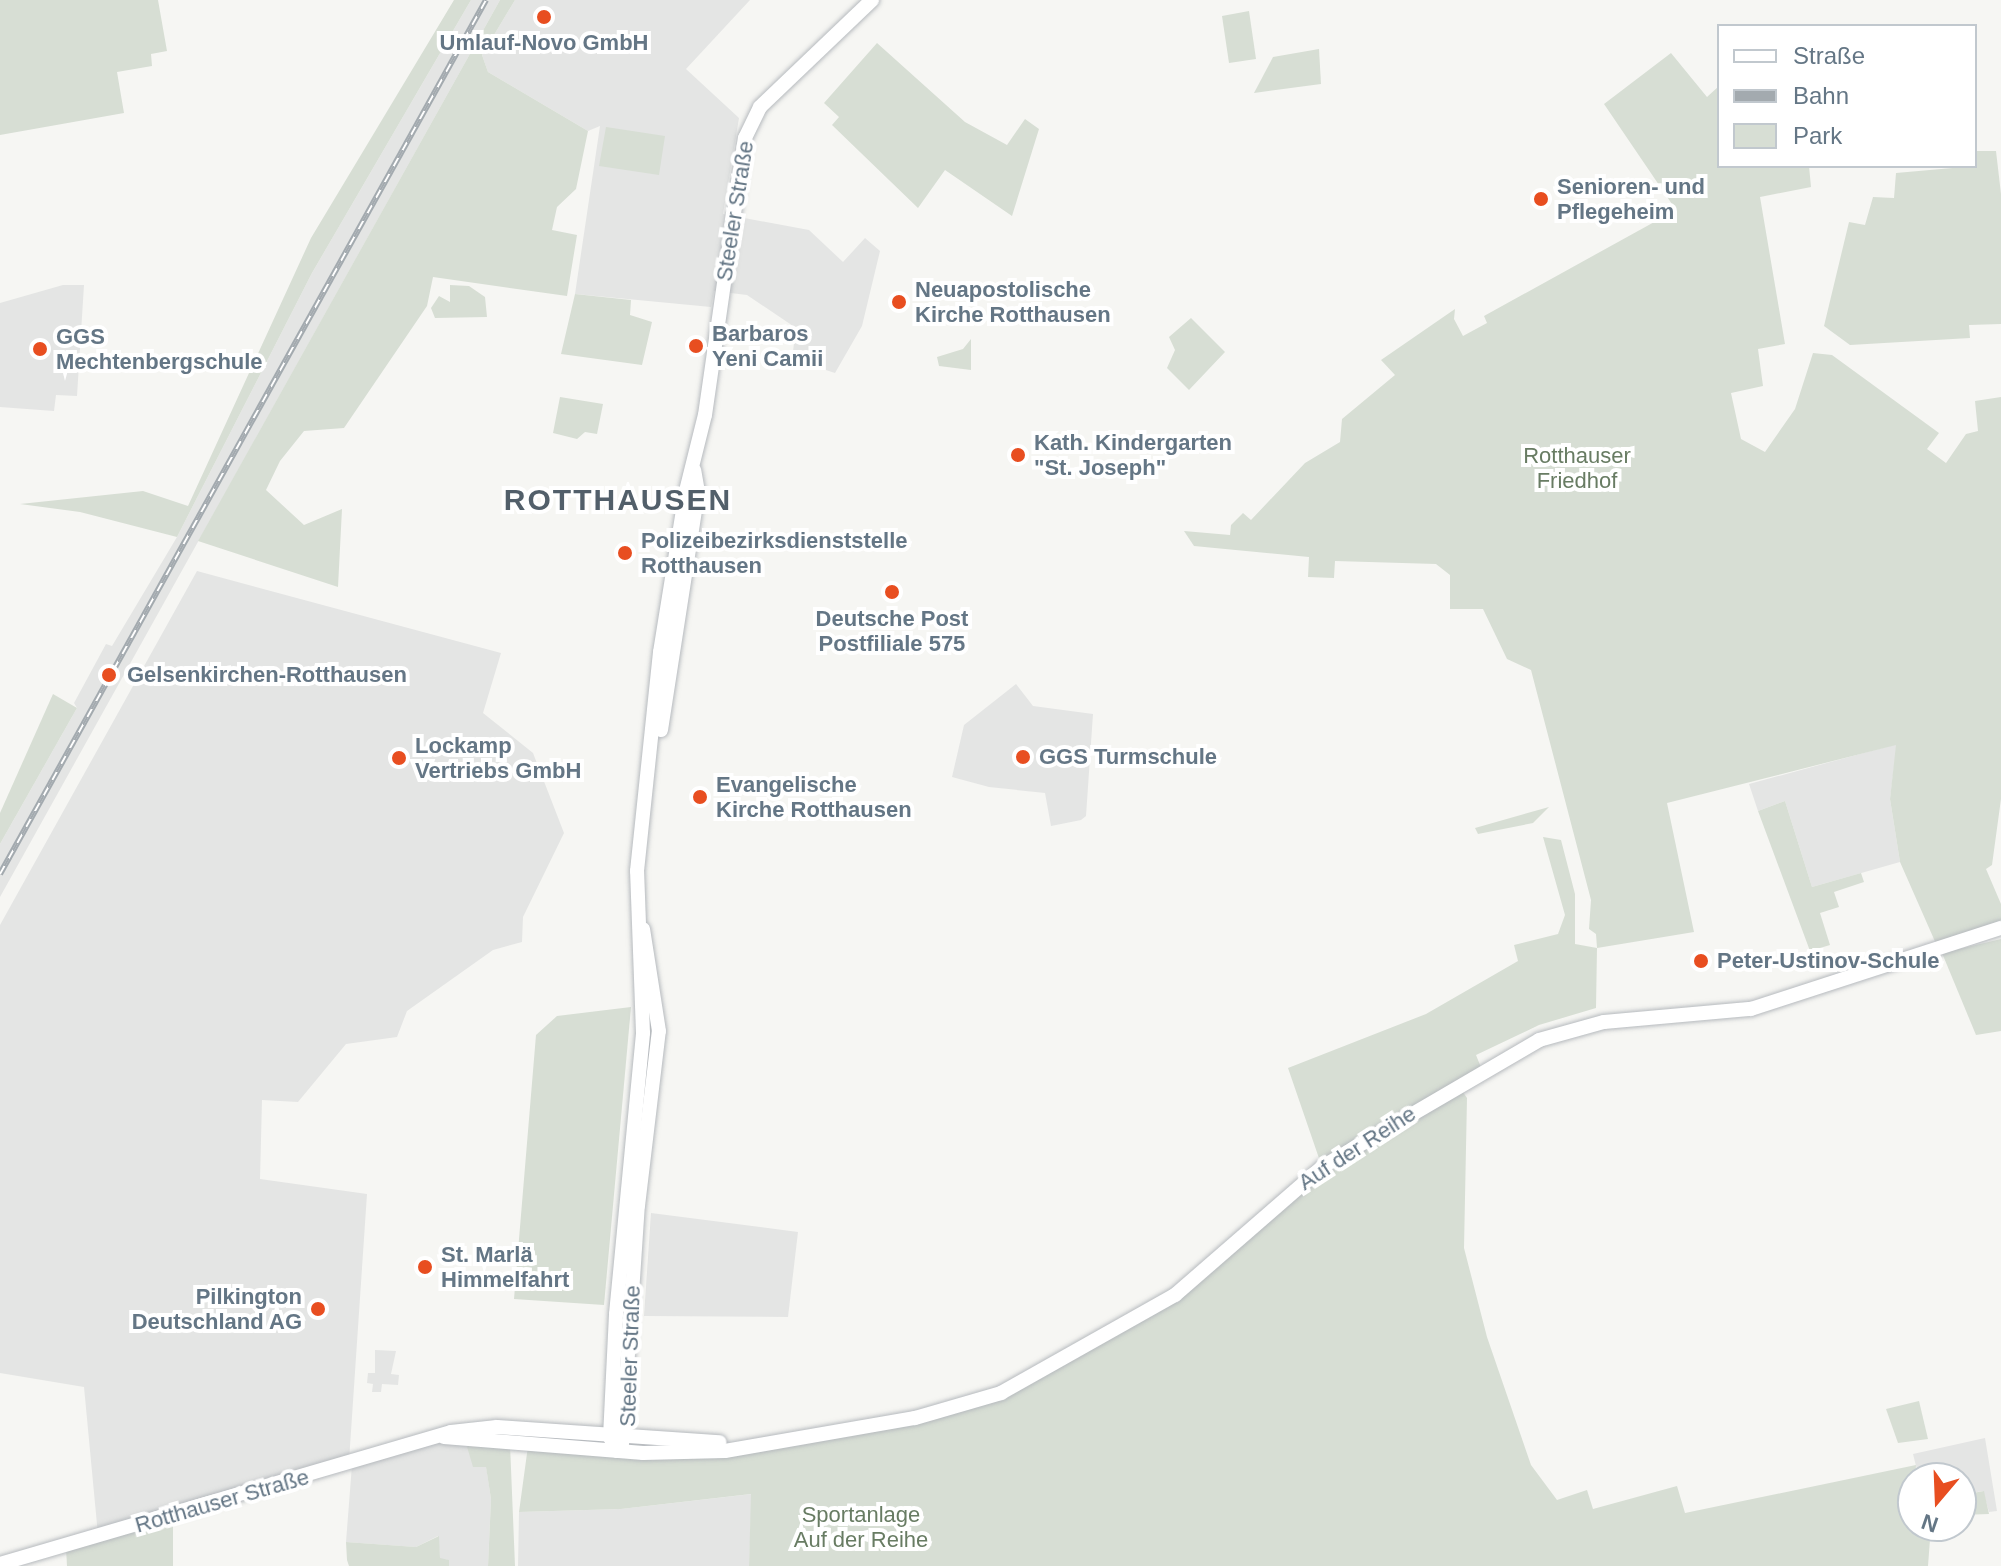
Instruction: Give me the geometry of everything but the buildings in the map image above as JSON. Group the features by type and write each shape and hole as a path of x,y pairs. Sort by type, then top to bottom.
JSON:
{"main road":[{"name":"Steeler Straße","path":"638,916 650,952 659,1031 638,1206 622,1444 610,1437 616,1314 643,1033 638,916 637,871 691,541 698,492 694,470 750,120 872,0"},
{"name":"Auf der Reihe","path":"527,1445 622,1444 700,1452 915,1418 1001,1393 1175,1295 1322,1167 1539,1040 1604,1022 1751,1009 2001,928"},
{"name":"Rotthauser Straße","path":"0,1564 444,1437 451,1432 522,1429 610,1437"},
{"name":"Rotthauser Straße","path":"444,1437 527,1445"}],"shaded area":[{"path":"471,0 500,0 0,897 0,844 77,708 74,703 106,644 112,646 177,537 312,273"},
{"path":"515,0 750,0 686,69 739,118 723,214 809,230 843,262 865,238 880,251 862,326 835,373 792,359 796,328 747,295 714,291 711,307 575,294 600,126 588,131 488,72 482,55"},
{"name":"GGS Mechtenbergschule","path":"63,285 84,285 77,396 56,395 54,411 0,407 0,303"},
{"path":"197,571 501,653 483,713 533,753 564,833 523,917 522,942 493,950 407,1011 397,1037 346,1044 298,1102 262,1100 260,1179 367,1194 349,1461 98,1535 84,1387 0,1373 0,925"},
{"name":"GGS Turmschule","path":"1016,684 1033,706 1093,714 1086,816 1081,820 1051,826 1045,793 989,787 952,777 964,725"},
{"path":"1897,744 1890,799 1900,862 1812,887 1785,801 1758,811 1749,784"},
{"path":"651,1213 798,1232 788,1317 644,1316"},
{"path":"375,1350 396,1351 391,1374 399,1375 398,1385 382,1384 381,1392 372,1392 373,1384 367,1383 368,1373 375,1373"},
{"path":"1985,1438 1997,1511 1989,1512 1983,1491 1977,1492 1977,1462 1915,1462 1913,1454"},
{"path":"444,1439 465,1440 486,1466 491,1499 488,1566 449,1566 448,1560 440,1559 438,1536 416,1547 346,1542 352,1465"},
{"path":"752,1494 749,1566 518,1566 519,1512 621,1509"}],"green space":[{"path":"0,0 158,0 167,51 151,54 152,66 117,72 124,113 0,135"},
{"path":"454,0 471,0 312,273 177,537 80,512 20,504 143,491 188,506 311,238"},
{"path":"500,0 515,0 482,55 488,72 588,131 576,189 557,207 552,230 577,235 567,296 433,277 427,306 344,428 304,431 280,461 266,490 304,525 342,509 338,587 198,541"},
{"path":"1249,11 1256,59 1229,63 1222,16"},
{"path":"877,43 965,122 1007,145 1025,119 1039,129 1012,216 945,170 918,208 832,125 839,117 824,103"},
{"path":"1319,49 1321,84 1254,93 1273,57"},
{"name":"Rotthauser Friedhof","path":"1671,53 1707,97 1717,88 1717,168 1809,168 1811,187 1760,197 1785,344 1758,349 1763,386 1731,393 1741,439 1765,452 1795,409 1813,353 1832,355 1939,433 1927,449 1946,463 1966,434 1978,431 1975,401 2001,397 2001,799 1992,865 1986,869 2001,904 2001,923 1937,946 1900,862 1890,799 1896,745 1667,803 1694,932 1597,948 1596,934 1589,929 1591,900 1531,670 1507,659 1483,609 1450,609 1450,575 1436,564 1335,561 1334,578 1308,577 1309,557 1194,546 1184,531 1230,535 1231,525 1243,513 1251,520 1305,463 1340,442 1342,419 1395,375 1381,360 1455,309 1454,319 1463,336 1487,323 1484,316 1676,210 1604,104"},
{"path":"606,127 665,136 659,175 599,166"},
{"path":"1977,151 1996,151 2001,194 2001,324 1969,325 1970,338 1850,345 1824,326 1849,222 1865,225 1873,197 1894,198 1896,173 1977,168"},
{"path":"450,285 469,286 485,297 487,317 435,318 431,308 439,296 450,302"},
{"path":"575,294 631,300 630,315 652,322 642,365 561,354"},
{"path":"1191,318 1225,352 1189,390 1167,368 1175,350 1169,337"},
{"path":"971,339 971,370 939,366 937,357 963,349"},
{"path":"560,397 603,404 597,434 585,432 577,439 553,433"},
{"path":"53,694 77,708 0,844 0,813"},
{"path":"1785,801 1812,887 1861,873 1864,882 1834,892 1839,907 1820,913 1830,945 1810,951 1758,811"},
{"path":"1549,807 1533,823 1478,834 1475,828"},
{"name":"Sportanlage Auf der Reihe","path":"1543,837 1561,840 1575,894 1575,944 1597,948 1596,1008 1539,1025 1476,1055 1482,1070 1458,1085 1467,1098 1464,1248 1487,1337 1531,1465 1557,1500 1587,1490 1593,1509 1677,1486 1685,1513 1897,1469 1897,1542 1930,1542 1928,1566 749,1566 751,1494 621,1509 519,1512 528,1446 700,1453 950,1411 1143,1317 1322,1167 1288,1068 1426,1014 1518,961 1514,945 1558,934 1565,915"},
{"path":"2001,939 2001,1031 1976,1035 1942,953"},
{"path":"631,1007 604,1305 514,1299 536,1035 557,1016"},
{"path":"1919,1401 1928,1439 1898,1443 1886,1409"},
{"path":"465,1440 510,1444 515,1566 488,1566 491,1499 486,1467 473,1467"},
{"path":"1984,1491 1989,1514 1977,1514 1977,1492"},
{"path":"173,1519 173,1566 67,1566 66,1548"},
{"path":"439,1536 440,1558 449,1560 449,1566 349,1566 347,1560 346,1542 416,1547"}],"railway":[{"path":"0,874 486,0"}],"place":[{"name":"Umlauf-Novo GmbH","path":"544,17"},
{"name":"Senioren- und Pflegeheim","path":"1541,199"},
{"name":"Neuapostolische Kirche Rotthausen","path":"899,302"},
{"name":"Barbaros Yeni Camii","path":"696,346"},
{"name":"GGS Mechtenbergschule","path":"40,349"},
{"name":"Kath. Kindergarten \"St. Joseph\"","path":"1018,455"},
{"name":"Polizeibezirksdienststelle Rotthausen","path":"625,553"},
{"name":"Deutsche Post Postfiliale 575","path":"892,592"},
{"name":"Gelsenkirchen-Rotthausen","path":"109,675"},
{"name":"GGS Turmschule","path":"1023,757"},
{"name":"Lockamp Vertriebs GmbH","path":"399,758"},
{"name":"Evangelische Kirche Rotthausen","path":"700,797"},
{"name":"Peter-Ustinov-Schule","path":"1701,961"},
{"name":"St. Marlä Himmelfahrt","path":"425,1267"},
{"name":"Pilkington Deutschland AG","path":"318,1309"}],"district":[{"name":"ROTTHAUSEN","path":"618,500"}]}
